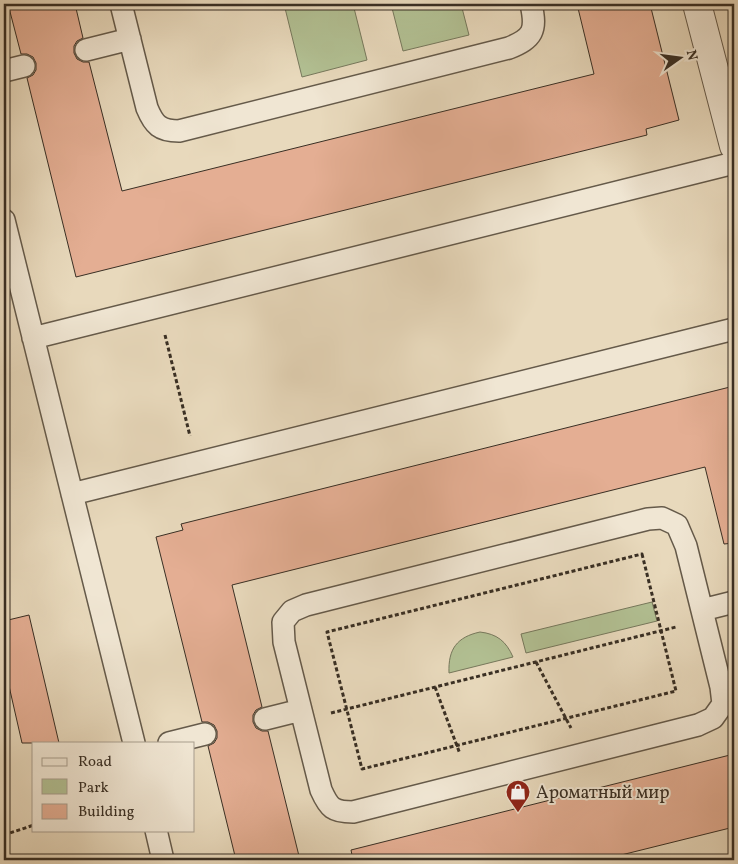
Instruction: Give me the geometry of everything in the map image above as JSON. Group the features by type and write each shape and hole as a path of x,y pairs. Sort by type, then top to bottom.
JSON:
{"street":[{"path":"697,4 734,146"}],"lane":[{"path":"121,4 146,108 152,122 166,131 180,131 508,48 525,41 533,30 531,4"},
{"path":"86,50 130,39"},
{"path":"33,338 734,163"},
{"path":"4,220 134,742"},
{"path":"72,494 734,329"},
{"path":"662,518 677,525 686,546 722,687 723,704 714,718 698,725 353,812 340,812 328,805 321,790 302,715 284,642 283,622 292,611 315,603 648,519 662,518"},
{"path":"704,615 734,602"},
{"path":"265,719 302,715"},
{"path":"173,742 205,734"},
{"path":"156,832 163,860"}],"path":[{"path":"158,307 197,463"},
{"path":"642,554 676,691 362,769 347,710 328,632 642,554"},
{"path":"302,715 347,710 661,631 704,615"},
{"path":"536,662 585,754"},
{"path":"435,687 470,782"},
{"path":"4,834 32,826"}],"green space":[{"path":"284,4 353,4 367,60 302,77"},
{"path":"391,4 461,4 469,35 403,51"},
{"path":"652,602 657,621 526,653 521,634"},
{"path":"480,632 491,634 500,639 513,657 449,673 450,657 456,645 465,637"}],"building":[{"path":"8,4 75,4 83,38 77,41 74,46 74,53 77,59 89,62 122,191 594,74 577,4 650,4 679,120 646,129 647,135 76,277 27,78 33,75 36,70 36,63 33,57 21,54"},
{"path":"734,386 734,543 724,544 705,467 232,585 262,707 256,710 253,715 253,722 256,728 268,731 300,860 236,860 208,746 214,743 217,738 217,731 214,725 202,722 156,537 183,530 181,524"},
{"path":"29,615 59,742 22,743 4,664 4,621"},
{"path":"734,754 734,827 601,860 353,860 351,850"}],"place":[{"name":"Ароматный мир","path":"518,813"}]}
